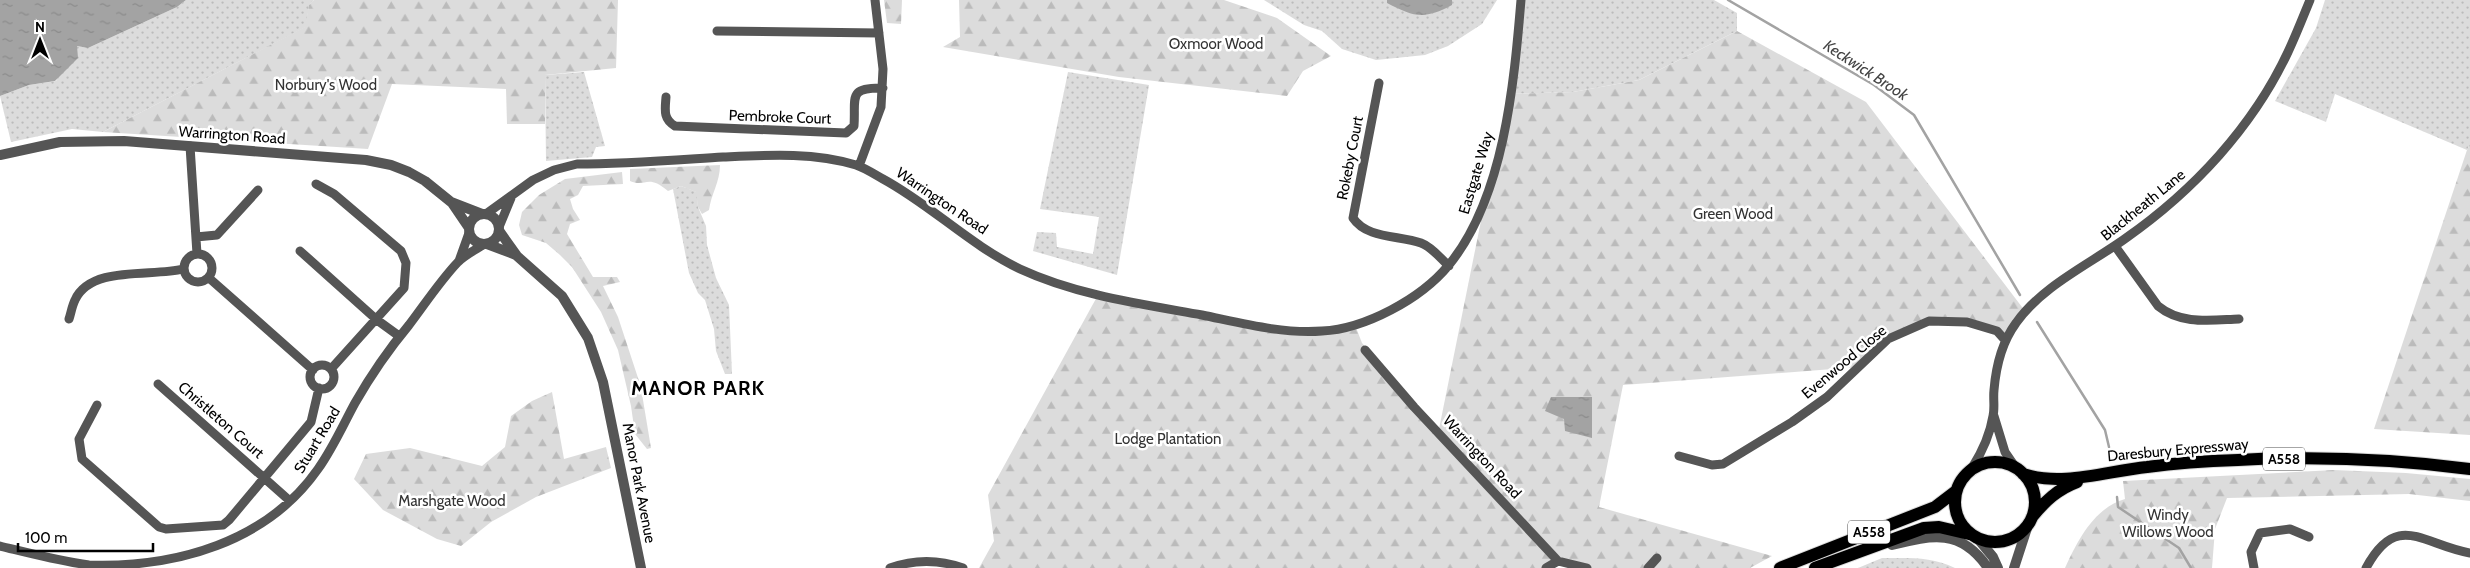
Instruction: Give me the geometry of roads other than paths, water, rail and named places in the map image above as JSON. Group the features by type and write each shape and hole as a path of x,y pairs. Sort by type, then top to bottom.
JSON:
{"main road":[{"name":"Daresbury Expressway","path":"2020,471 2040,480 2056,480 2148,466 2230,460 2305,459 2390,461 2470,470"},
{"name":"A558","path":"1780,568 1935,506 1956,491 1959,482 1972,468 1994,462 2020,471"},
{"path":"2020,471 2034,494 2030,521"},
{"name":"Daresbury Expressway","path":"2030,521 2045,501 2065,486 2098,474"},
{"path":"1956,491 1954,504 1956,516 1962,526 1975,537"},
{"name":"A558","path":"1815,568 1924,528 1939,527 1993,542 2006,541 2018,535 2030,521"}],"street":[{"path":"859,166 881,107 883,88 876,0"},
{"name":"Eastgate Way","path":"1355,325 1378,317 1408,300 1434,281 1448,266 1470,235 1484,206 1501,144 1516,54 1521,0"},
{"name":"Blackheath Lane","path":"1972,468 1985,447 1994,416 1994,389 2005,340 2025,311 2045,294 2115,246 2187,190 2238,133 2288,54 2310,0"},
{"path":"717,31 879,34"},
{"name":"Rokeby Court","path":"1379,83 1353,218 1358,226 1373,233 1423,244 1448,266"},
{"name":"Pembroke Court","path":"666,97 664,115 669,123 675,126 846,133 854,126 855,98 857,93 866,87 883,88"},
{"name":"Warrington Road","path":"0,155 60,142 124,141 366,160 391,165 425,181 451,202 469,230"},
{"path":"190,146 197,254"},
{"name":"Warrington Road","path":"451,202 484,214 511,198 533,180 554,170 578,164 803,155 859,166 899,187 1001,260 1024,271 1065,285 1098,295 1279,330 1322,332 1355,325"},
{"path":"316,184 334,194 400,251 406,263 404,288 331,369"},
{"path":"196,237 218,235 258,190"},
{"name":"Warrington Road","path":"499,229 511,198"},
{"path":"484,214 495,218 499,229 495,240 485,244 475,241 469,230 474,219 484,214"},
{"name":"Manor Park Avenue","path":"499,229 516,256 562,296 588,338 603,382 641,568"},
{"name":"Stuart Road","path":"459,261 469,230"},
{"name":"Manor Park Avenue","path":"485,244 516,256"},
{"name":"Stuart Road","path":"0,546 88,565 129,568 163,565 202,556 269,520 290,501 318,470 372,375 399,336 459,261 485,244"},
{"path":"2115,246 2158,306 2167,313 2198,321 2239,319"},
{"path":"300,251 377,320 399,336"},
{"path":"197,254 202,254 210,260 213,270 209,278 195,283 187,278 183,269 186,260 197,254"},
{"path":"69,319 76,299 85,288 98,280 117,274 183,269"},
{"path":"209,278 313,370"},
{"name":"Evenwood Close","path":"1679,456 1712,465 1723,464 1827,398 1888,339 1930,321 1967,322 1997,331 2005,340"},
{"name":"Warrington Road","path":"1365,350 1414,407 1558,561"},
{"path":"320,366 331,369 334,376 332,384 326,388 319,388 311,380 313,370 320,366"},
{"name":"Christleton Court","path":"158,384 290,501"},
{"name":"Christleton Court","path":"97,405 80,438 82,459 159,527 166,529 223,525 311,422 319,388"},
{"name":"Blackheath Lane","path":"1994,416 2006,452 2020,471"},
{"path":"2014,568 2030,521"},
{"path":"2254,568 2251,552 2260,534 2290,529 2309,537"},
{"path":"2366,568 2386,540 2402,535 2470,554"},
{"path":"1841,558 1923,537 1938,536 1959,540 1970,547 1988,568"},
{"path":"1975,537 1993,557 1998,568"},
{"path":"1648,568 1657,558"},
{"path":"890,568 904,563 924,560 943,562 963,568"},
{"path":"1546,568 1558,561 1587,568"}],"water":[{"path":"0,0 186,0 177,7 88,48 77,46 78,58 55,81 29,85 0,96"},
{"path":"1387,0 1452,0 1452,5 1434,13 1419,15 1396,8 1387,3"},
{"path":"1551,397 1592,397 1592,438 1565,431 1564,419 1545,411"}],"waterway":[{"name":"Keckwick Brook","path":"1728,0 1874,85 1914,115 2020,295"},
{"name":"Keckwick Brook","path":"2037,322 2105,430 2109,447"},
{"name":"Keckwick Brook","path":"2117,497 2118,507 2179,548 2191,568"}],"district":[{"name":"MANOR PARK","path":"698,388"}],"park label":[{"name":"Oxmoor Wood","path":"1216,44"},
{"name":"Norbury's Wood","path":"326,85"},
{"name":"Green Wood","path":"1733,214"},
{"name":"Lodge Plantation","path":"1168,439"},
{"name":"Marshgate Wood","path":"452,501"},
{"name":"Windy Willows Wood","path":"2168,524"}]}
